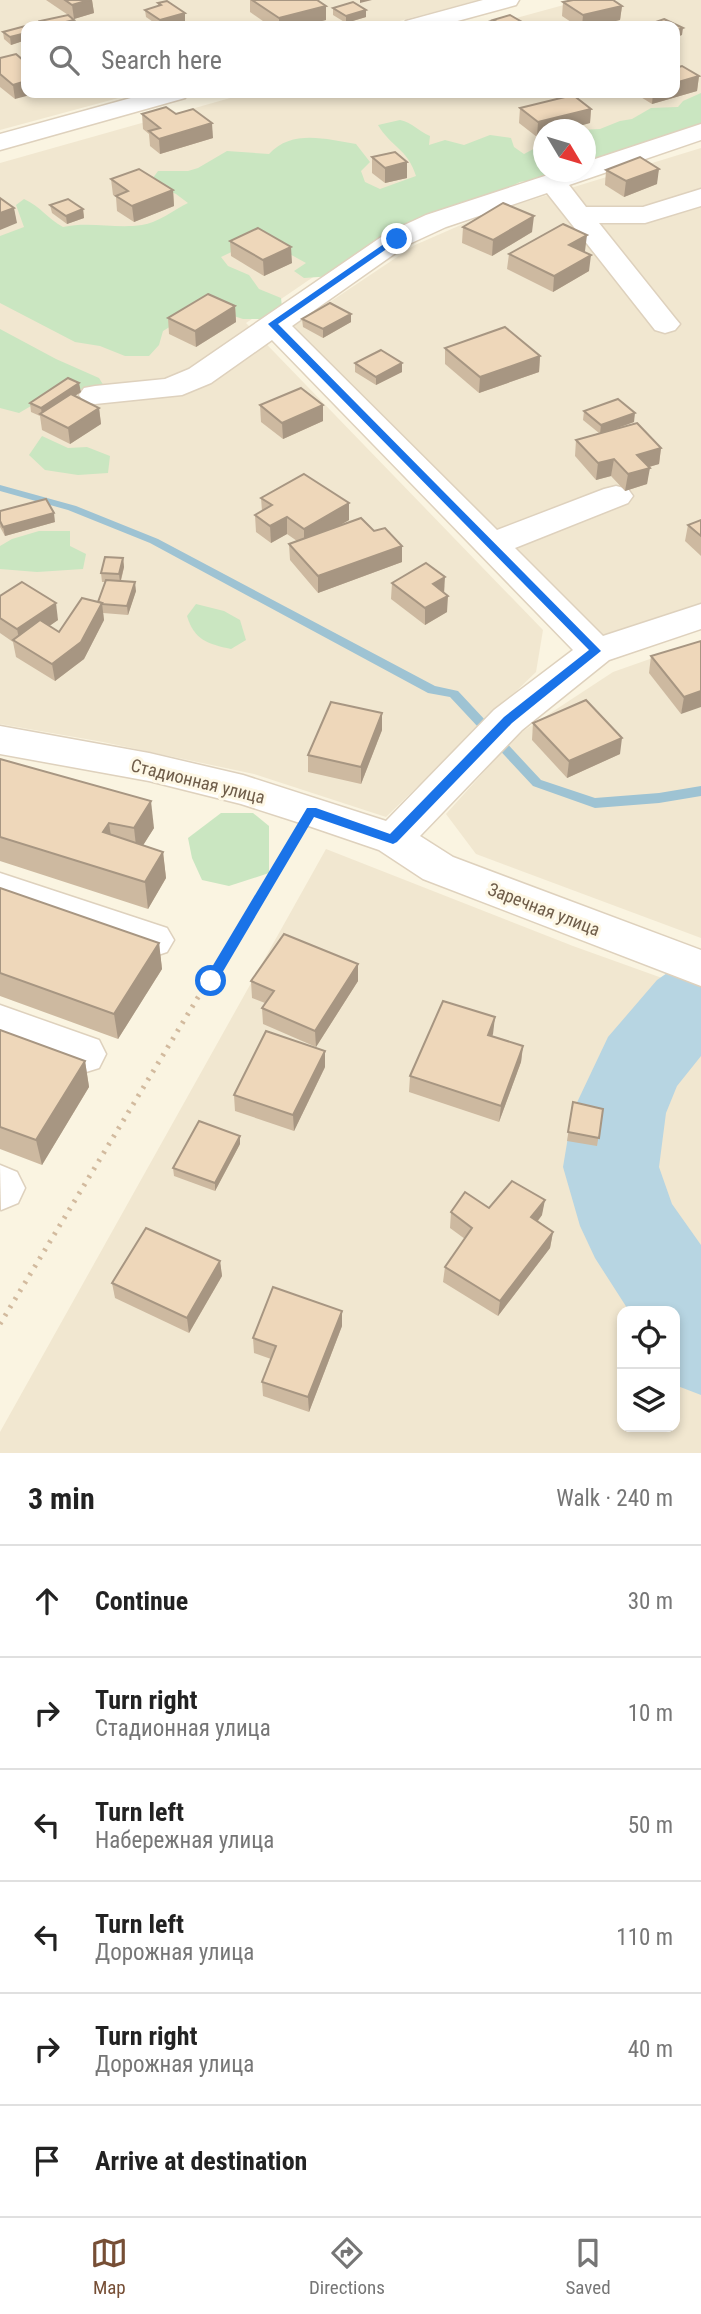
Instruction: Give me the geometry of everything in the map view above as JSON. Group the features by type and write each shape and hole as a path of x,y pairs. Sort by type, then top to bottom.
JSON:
{"street":[{"path":"432,21 509,0"},
{"path":"0,142 158,98"},
{"path":"95,395 171,388 200,376 397,239 436,220 701,132"},
{"path":"553,183 665,324"},
{"path":"578,215 645,215 701,197"},
{"path":"273,324 596,651"},
{"path":"493,544 616,496"},
{"path":"393,839 508,720 596,651 701,616"},
{"name":"Стадионная улица","path":"0,740 149,767 243,790 393,839"},
{"name":"Заречная улица","path":"393,839 438,868 682,961"},
{"path":"0,889 152,940"},
{"path":"0,1024 83,1054"}],"path":[{"path":"0,1324 204,993 311,811"}],"shaded area":[{"path":"0,0 478,0 400,21 21,21 21,98 118,98 0,130"},
{"path":"582,0 701,0 701,114 596,147 596,119 533,119 533,168 363,243 246,323 543,630 536,672 386,817 254,774 103,742 0,724 0,163 230,98 680,98 680,21 505,21"},
{"path":"701,148 701,607 605,643 294,326 415,245 486,214"},
{"path":"701,641 701,938 476,854 446,814 517,735 613,672"},
{"path":"326,849 573,946 701,992 701,1453 0,1453 0,1432"}],"green space":[{"path":"701,93 701,126 596,165 596,129 632,119 651,108 678,107 683,101"},
{"path":"400,120 408,123 430,136 429,145 445,140 464,145 490,135 511,138 514,147 524,154 533,149 533,180 520,182 333,276 304,278 294,271 306,263 266,241 246,245 221,257 228,266 249,275 259,289 281,298 282,307 267,319 243,319 221,312 184,318 163,331 159,345 149,356 125,356 100,346 75,342 0,303 0,236 24,227 16,205 24,199 63,227 148,224 188,203 150,182 158,171 188,171 227,151 269,154 288,141 310,138 356,144 370,162 361,171 365,182 380,189 416,176 409,160 378,125"},
{"path":"0,329 99,378 107,391 85,390 67,385 19,413 0,408"},
{"path":"42,436 68,448 87,447 110,456 108,473 78,475 45,470 29,455"},
{"path":"39,531 70,531 70,546 86,554 83,569 37,572 0,569 0,546 12,539"},
{"path":"196,604 224,611 240,620 246,640 231,649 203,640 194,631 187,616"},
{"path":"221,813 253,813 269,826 269,873 229,886 202,880 192,858 188,838"}],"building":[{"path":"65,0 89,0 72,5"},
{"path":"252,0 317,0 326,6 279,18"},
{"path":"613,0 622,6 583,15 563,2"},
{"path":"167,1 185,13 160,20 145,10 161,5 158,3"},
{"path":"353,2 366,10 346,16 333,8"},
{"path":"68,15 74,20 70,21 40,21"},
{"path":"510,15 520,21 495,21"},
{"path":"21,27 21,34 10,37 3,32"},
{"path":"16,54 21,58 21,83 13,85 0,74 0,58"},
{"path":"682,66 699,76 680,82"},
{"path":"561,98 577,98 591,109 550,119 534,119 520,108"},
{"path":"166,107 176,114 193,109 212,123 159,139 149,131 160,128 142,114"},
{"path":"395,152 407,162 385,168 372,157"},
{"path":"640,157 659,169 626,181 606,170"},
{"path":"139,169 173,190 132,206 116,196 128,191 111,179"},
{"path":"0,198 14,208 0,213"},
{"path":"68,199 83,209 66,216 50,205"},
{"path":"503,203 534,216 493,240 463,227"},
{"path":"563,224 587,235 569,245 591,255 554,276 509,254"},
{"path":"258,228 291,247 263,260 230,241"},
{"path":"208,294 235,306 195,331 168,318"},
{"path":"330,303 351,314 323,329 302,319"},
{"path":"505,327 540,356 480,377 445,348"},
{"path":"381,350 402,363 376,377 355,363"},
{"path":"68,378 79,383 41,408 30,403"},
{"path":"301,388 323,405 282,423 260,405"},
{"path":"71,394 99,408 68,428 40,414"},
{"path":"618,399 635,413 601,425 584,411"},
{"path":"637,423 661,448 637,455 650,468 628,474 614,459 598,463 576,440"},
{"path":"304,474 349,503 304,529 287,517 270,526 255,515 272,505 261,498"},
{"path":"46,499 54,513 3,527 0,511"},
{"path":"361,518 374,531 385,528 402,546 318,576 289,544"},
{"path":"701,520 701,536 688,525"},
{"path":"105,557 123,558 119,574 101,573"},
{"path":"426,563 445,577 433,584 448,596 425,608 392,583"},
{"path":"106,580 135,582 127,606 98,602"},
{"path":"22,582 56,603 17,629 0,618 0,596"},
{"path":"82,598 102,603 81,642 52,664 13,640 40,620 59,632"},
{"path":"701,641 701,691 684,697 651,656"},
{"path":"586,700 622,738 569,761 533,723"},
{"path":"331,702 382,713 361,767 308,755"},
{"path":"0,759 151,801 134,828 109,823 103,832 163,852 145,882 0,837"},
{"path":"0,888 159,943 114,1014 0,973"},
{"path":"284,934 358,964 315,1031 262,1008 274,991 251,981"},
{"path":"443,1001 495,1017 488,1035 523,1046 501,1106 410,1076"},
{"path":"0,1030 85,1061 36,1140 0,1127"},
{"path":"266,1031 325,1051 293,1115 234,1095"},
{"path":"573,1102 603,1109 599,1138 568,1132"},
{"path":"199,1121 240,1136 215,1183 173,1168"},
{"path":"512,1181 545,1200 531,1217 553,1232 500,1301 445,1267 472,1228 451,1212 465,1192 489,1208"},
{"path":"146,1228 220,1261 187,1318 112,1283"},
{"path":"273,1287 342,1311 308,1397 262,1382 276,1346 253,1338"}],"waterway":[{"path":"0,488 72,508 154,541 432,690 454,694 537,783 595,803 659,798 701,791"},
{"path":"701,997 689,1006 640,1064 619,1113 611,1167 630,1226 682,1303 701,1345"}],"route":[{"path":"211,981 311,811 393,839 508,720 596,651 273,324 397,239"}]}
